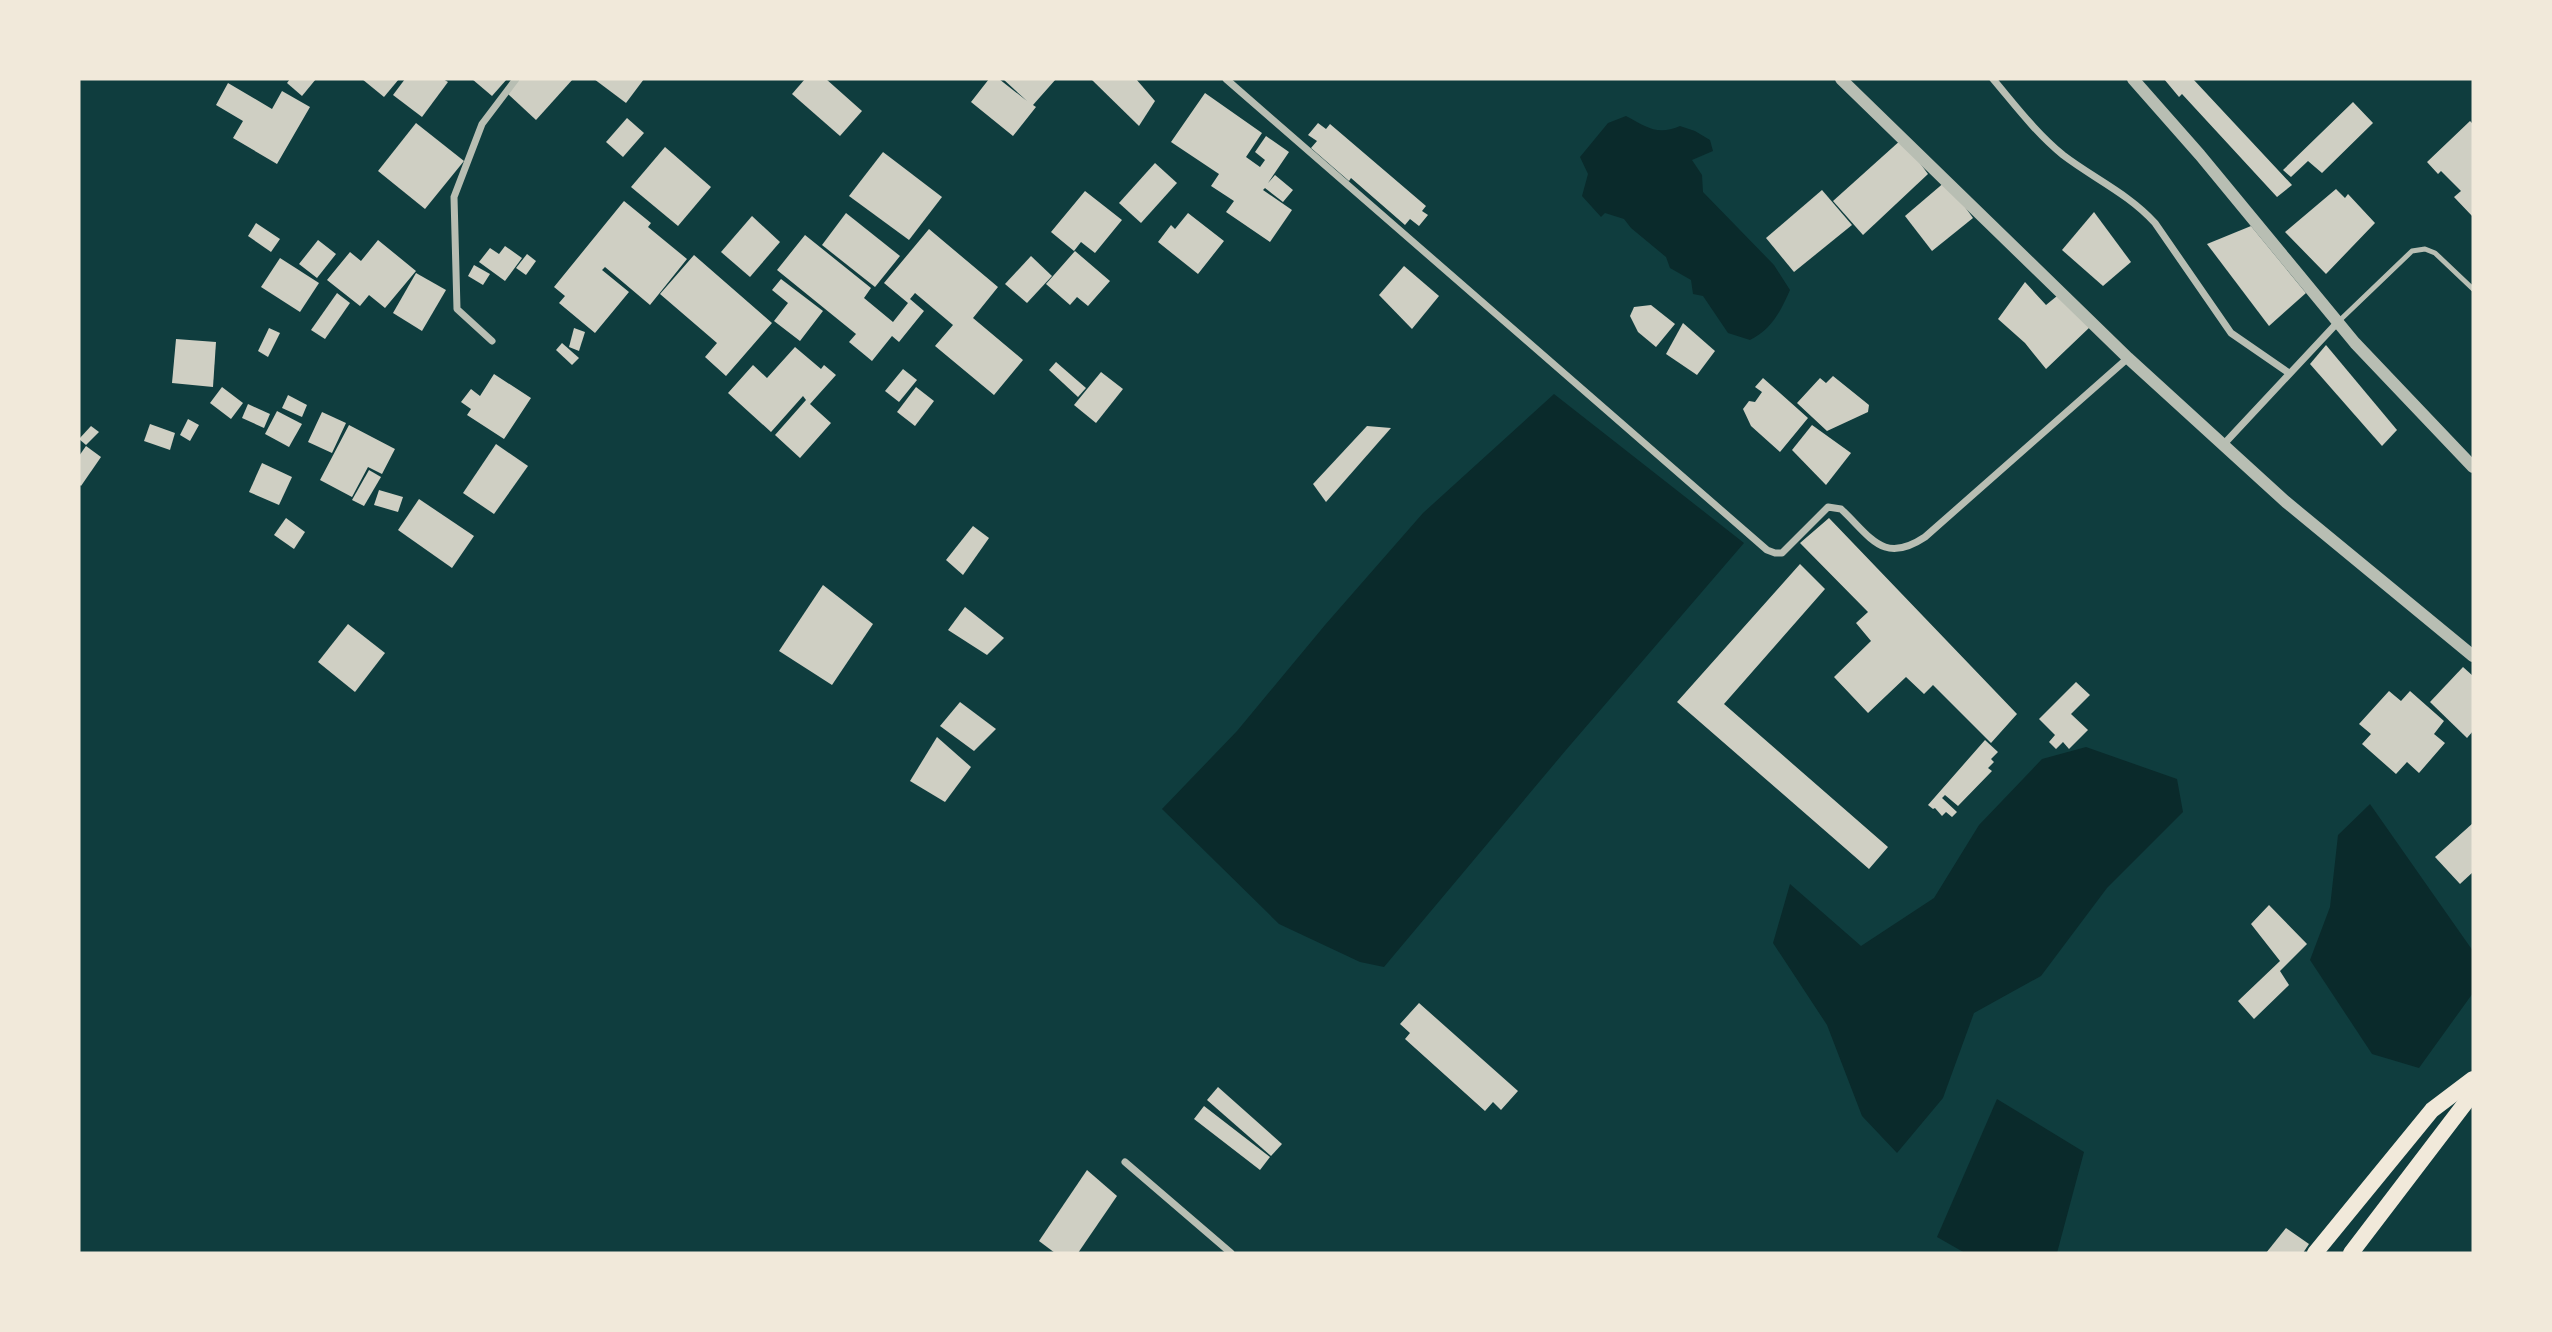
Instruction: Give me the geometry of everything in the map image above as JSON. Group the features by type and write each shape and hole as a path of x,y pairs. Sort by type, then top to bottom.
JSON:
{"main road":[{"path":"2315,1253 2432,1110 2473,1079"},
{"path":"2351,1253 2473,1093"}],"street":[{"path":"492,341 457,309 454,197 482,124 516,79"},
{"path":"1226,79 1767,550 1775,554 1782,552 1828,507 1840,509 1885,548 1897,551 1909,547 1925,537 2128,358"},
{"path":"1841,79 2128,358 2223,445 2286,502 2473,656"},
{"path":"1993,79 2039,133 2065,156 2143,210 2155,223 2231,333 2289,373"},
{"path":"2133,79 2200,155 2338,322 2473,467"},
{"path":"2223,445 2338,322"},
{"path":"1125,1162 1231,1253"}],"lane":[{"path":"2338,322 2412,251 2426,249 2435,253 2473,289"}],"water":[{"path":"1626,116 1658,130 1680,126 1710,140 1713,151 1692,160 1702,175 1703,192 1774,265 1790,290 1774,319 1757,336 1750,340 1728,333 1703,296 1693,294 1691,280 1670,268 1666,257 1624,219 1605,213 1601,217 1582,196 1588,174 1580,157 1608,123"},
{"path":"1554,394 1744,543 1384,967 1360,962 1279,924 1162,809 1237,731 1423,513"},
{"path":"2086,747 2177,779 2183,812 2107,888 2041,976 1974,1013 1943,1098 1897,1153 1862,1116 1827,1025 1773,943 1790,884 1861,946 1934,898 1979,825 2042,759"},
{"path":"2370,804 2473,951 2473,993 2419,1068 2372,1054 2310,960 2330,907 2338,835"},
{"path":"1997,1099 2084,1152 2057,1253 1965,1253 1937,1237"}],"building":[{"path":"290,79 316,79 302,96 287,83"},
{"path":"362,79 399,79 384,97"},
{"path":"405,79 443,79 448,82 422,117 393,95"},
{"path":"472,79 507,79 492,96"},
{"path":"520,79 573,79 536,120 507,93"},
{"path":"594,79 644,79 626,103"},
{"path":"805,79 826,79 862,111 840,136 792,94"},
{"path":"989,79 999,79 1027,101 1003,79 1056,79 1033,105 1036,107 1013,136 971,102"},
{"path":"1091,79 1136,79 1155,101 1139,126"},
{"path":"2164,79 2193,79 2292,185 2277,197 2182,94 2179,97"},
{"path":"228,83 272,109 282,91 310,107 277,164 233,138 243,121 216,105"},
{"path":"1205,93 1262,133 1246,157 1260,167 1265,160 1255,152 1266,136 1289,152 1268,183 1275,175 1293,190 1283,202 1265,188 1263,190 1292,210 1270,242 1226,212 1234,201 1211,186 1219,174 1171,142"},
{"path":"2353,102 2373,123 2322,173 2308,161 2291,177 2283,170"},
{"path":"627,118 644,133 623,157 606,142"},
{"path":"2470,121 2473,124 2473,217 2454,197 2461,191 2441,171 2438,174 2427,162"},
{"path":"416,123 464,161 425,209 378,171"},
{"path":"1318,123 1326,129 1330,124 1426,206 1422,211 1428,215 1419,226 1410,219 1405,225 1351,178 1349,181 1311,148 1317,141 1308,135"},
{"path":"1902,139 1928,174 1863,235 1833,201"},
{"path":"665,147 711,187 678,226 631,187"},
{"path":"883,152 942,197 909,240 849,196"},
{"path":"1155,163 1177,183 1141,223 1119,203"},
{"path":"1946,181 1973,218 1932,251 1905,216"},
{"path":"2336,189 2345,198 2348,194 2375,223 2326,274 2285,232"},
{"path":"1822,190 1852,225 1794,272 1766,238"},
{"path":"1085,191 1122,220 1095,253 1081,242 1074,251 1051,232"},
{"path":"624,201 651,223 648,227 687,259 650,305 605,267 602,270 629,292 595,333 559,303 565,296 554,287"},
{"path":"2094,212 2131,262 2103,286 2062,250"},
{"path":"846,213 900,256 875,287 822,245"},
{"path":"1188,213 1224,241 1198,274 1158,242 1171,225 1175,229"},
{"path":"752,216 780,242 750,277 721,252"},
{"path":"256,223 280,239 271,252 248,236"},
{"path":"2251,226 2306,293 2269,326 2207,244"},
{"path":"929,229 998,287 973,318 1023,360 994,395 935,346 953,325 915,293 910,299 924,311 899,342 892,336 872,361 849,342 856,334 777,270 805,235 871,288 864,298 893,322 908,303 884,283"},
{"path":"318,240 336,254 317,278 299,264"},
{"path":"378,240 416,271 385,308 369,295 360,306 327,280 350,252 361,261"},
{"path":"505,246 522,258 505,281 479,262 490,248 499,254"},
{"path":"1075,251 1110,281 1088,306 1077,297 1070,305 1046,284"},
{"path":"527,254 536,261 526,275 516,268"},
{"path":"694,255 772,323 726,376 705,357 717,343 660,294"},
{"path":"1031,256 1052,276 1027,303 1005,284"},
{"path":"280,258 319,283 300,312 261,287"},
{"path":"474,265 490,274 483,285 468,276"},
{"path":"1404,266 1439,296 1412,329 1379,295"},
{"path":"416,273 446,290 422,331 393,313"},
{"path":"781,279 823,311 800,341 774,321 788,303 772,290"},
{"path":"2025,282 2046,305 2057,296 2090,327 2046,369 2025,343 1998,319"},
{"path":"337,293 350,303 325,339 311,330"},
{"path":"1651,305 1675,324 1656,347 1638,332 1630,316 1634,307"},
{"path":"1683,323 1715,351 1697,375 1666,354"},
{"path":"269,328 280,333 268,357 258,351"},
{"path":"574,328 585,332 579,351 569,347"},
{"path":"176,339 216,342 213,387 172,383"},
{"path":"562,343 579,358 572,365 556,350"},
{"path":"2326,345 2397,430 2382,446 2310,364"},
{"path":"795,347 821,369 824,365 836,375 810,404 831,423 800,458 775,435 806,400 803,396 771,432 728,393 753,365 767,378"},
{"path":"1056,362 1086,388 1078,397 1049,370"},
{"path":"903,369 917,380 899,402 885,391"},
{"path":"1101,372 1123,389 1096,423 1074,405"},
{"path":"494,374 531,398 504,439 467,415 471,409 461,402 471,389 480,396"},
{"path":"1833,376 1869,405 1868,412 1827,431 1797,403 1820,378 1826,383"},
{"path":"1763,378 1808,418 1780,452 1751,426 1743,409 1749,401 1755,402 1762,392 1755,387"},
{"path":"222,387 243,403 231,419 210,403"},
{"path":"916,387 934,401 915,426 897,412"},
{"path":"288,395 307,405 302,417 282,408"},
{"path":"248,404 270,414 264,428 242,418"},
{"path":"277,411 302,424 289,447 265,434"},
{"path":"322,412 346,423 332,453 308,442"},
{"path":"188,419 199,425 190,441 180,435"},
{"path":"150,424 175,433 170,450 144,441"},
{"path":"349,425 395,449 382,474 368,467 352,497 320,480"},
{"path":"1812,425 1851,453 1826,485 1792,450"},
{"path":"91,426 99,432 86,445 79,439"},
{"path":"1367,426 1391,428 1326,502 1313,484"},
{"path":"496,444 528,466 494,514 463,493"},
{"path":"86,446 101,457 81,486 79,456"},
{"path":"262,463 292,477 279,505 249,492"},
{"path":"369,470 381,477 364,506 352,500"},
{"path":"379,490 403,497 398,512 374,505"},
{"path":"419,499 474,536 452,568 398,530"},
{"path":"286,518 305,532 294,549 274,535"},
{"path":"1829,518 2017,714 1991,743 1933,685 1924,694 1906,677 1868,713 1834,677 1871,641 1856,623 1868,612 1800,543"},
{"path":"973,526 989,538 963,575 946,560"},
{"path":"1800,564 1825,589 1724,704 1888,847 1869,869 1677,702"},
{"path":"823,585 873,624 832,685 779,651"},
{"path":"965,607 1004,638 987,655 948,630"},
{"path":"348,624 385,653 355,692 318,662"},
{"path":"2463,667 2473,676 2473,731 2467,738 2430,702"},
{"path":"2076,682 2090,695 2071,714 2088,730 2069,749 2063,742 2056,749 2049,742 2055,735 2039,719"},
{"path":"2389,691 2401,701 2410,691 2444,721 2434,734 2445,743 2419,773 2407,762 2396,774 2362,744 2371,734 2359,724"},
{"path":"960,702 996,729 974,751 940,726"},
{"path":"937,737 971,767 945,802 910,781"},
{"path":"1985,740 1998,752 1991,759 1994,762 1988,768 1992,771 1958,806 1945,795 1942,798 1957,812 1952,817 1946,812 1942,816 1928,805"},
{"path":"2473,823 2473,872 2460,884 2435,857"},
{"path":"2269,905 2307,944 2280,971 2289,985 2254,1019 2238,1001 2280,961 2251,924"},
{"path":"1419,1003 1518,1091 1501,1110 1493,1102 1485,1111 1405,1039 1410,1033 1400,1024"},
{"path":"1218,1087 1282,1144 1271,1156 1207,1100"},
{"path":"1204,1106 1270,1157 1260,1170 1194,1119"},
{"path":"1087,1170 1117,1196 1078,1253 1055,1253 1039,1241"},
{"path":"2286,1228 2309,1244 2303,1253 2266,1253"}]}
